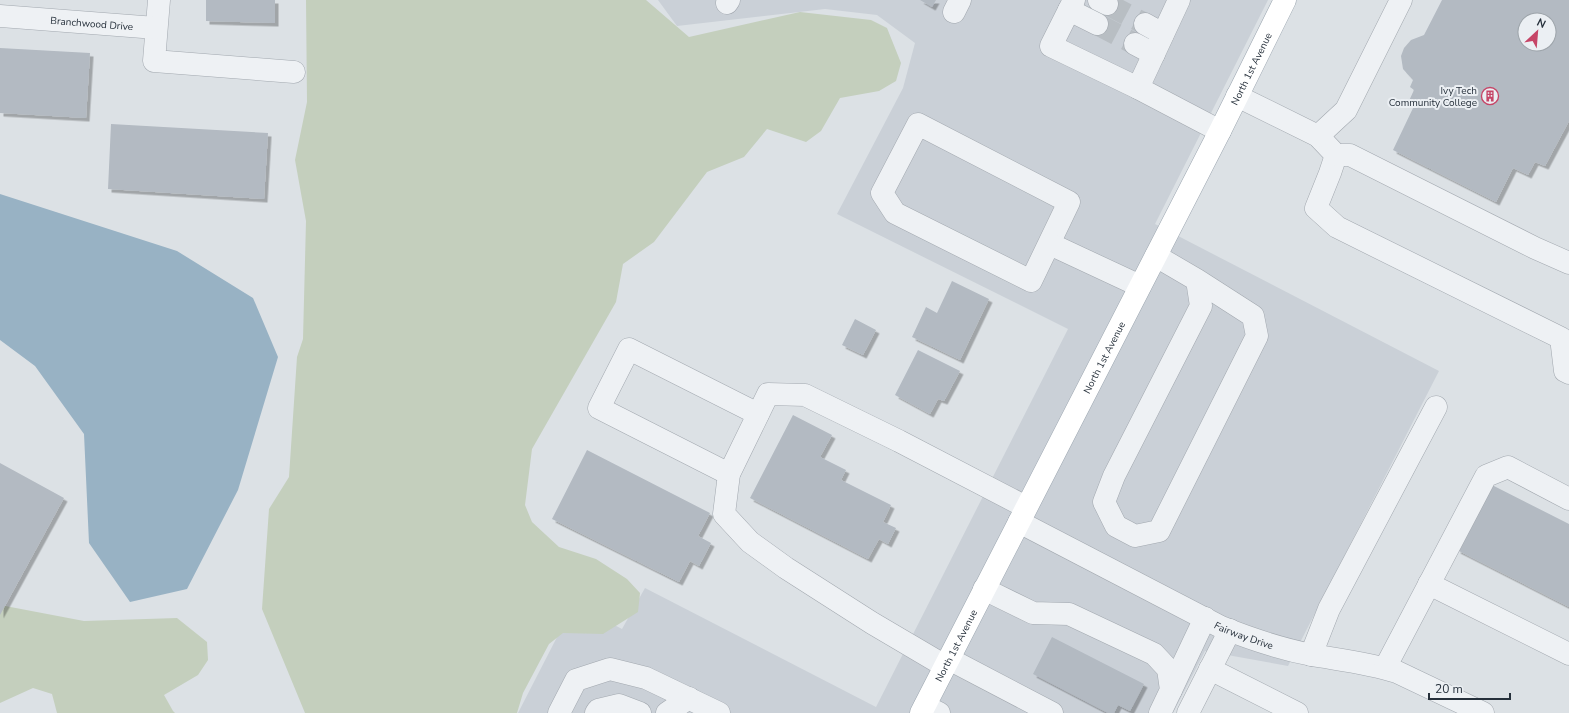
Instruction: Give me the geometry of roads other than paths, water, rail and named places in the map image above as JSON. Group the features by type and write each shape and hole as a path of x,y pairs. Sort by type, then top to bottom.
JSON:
{"main road":[{"name":"North 1st Avenue","path":"928,711 947,663 984,589 1220,131 1285,0"}],"street":[{"path":"159,0 154,61 294,72"},
{"path":"1318,136 1346,110 1401,0"},
{"path":"1138,88 1144,49 1154,29 1172,2"},
{"path":"1097,24 1072,5 1051,46 1138,88 1220,131"},
{"name":"Branchwood Drive","path":"0,16 156,28"},
{"path":"1237,96 1318,136 1336,155 1350,155 1535,248 1569,263"},
{"path":"918,124 1069,202 1050,244 1031,281 895,213 882,192 918,124"},
{"path":"1336,155 1316,208 1337,227 1565,330 1565,371 1569,373"},
{"path":"1050,244 1140,286"},
{"path":"1156,256 1197,280 1253,316 1257,336 1159,531 1135,536 1116,526 1104,502 1114,476 1200,306 1197,280"},
{"path":"729,474 598,408 630,350 758,414 729,474 724,514 750,542 786,568 872,623 947,663 1052,713"},
{"name":"Fairway Drive","path":"758,414 768,394 805,395 899,440 1023,515 1205,618 1230,630 1266,644 1311,655 1385,668 1397,672 1480,712"},
{"path":"1311,655 1329,609 1436,407"},
{"path":"1385,668 1486,476 1508,468 1569,499"},
{"path":"1428,584 1569,654"},
{"path":"984,589 1033,613 1069,614 1154,654 1168,669 1171,690"},
{"path":"1160,713 1205,618"},
{"path":"1188,713 1230,630"},
{"path":"559,713 576,680 610,669 646,678 718,713"},
{"path":"1210,669 1297,713"},
{"path":"667,713 689,698"},
{"path":"596,713 598,710 619,705 640,713"}],"water":[{"path":"0,194 177,251 253,298 278,357 238,490 187,589 130,602 89,543 84,434 35,366 0,340"}],"tunnel":[{"path":"1107,4 1145,24"},
{"path":"1097,24 1135,44"}],"place":[{"name":"Ivy Tech Community College","path":"1490,96"}]}
